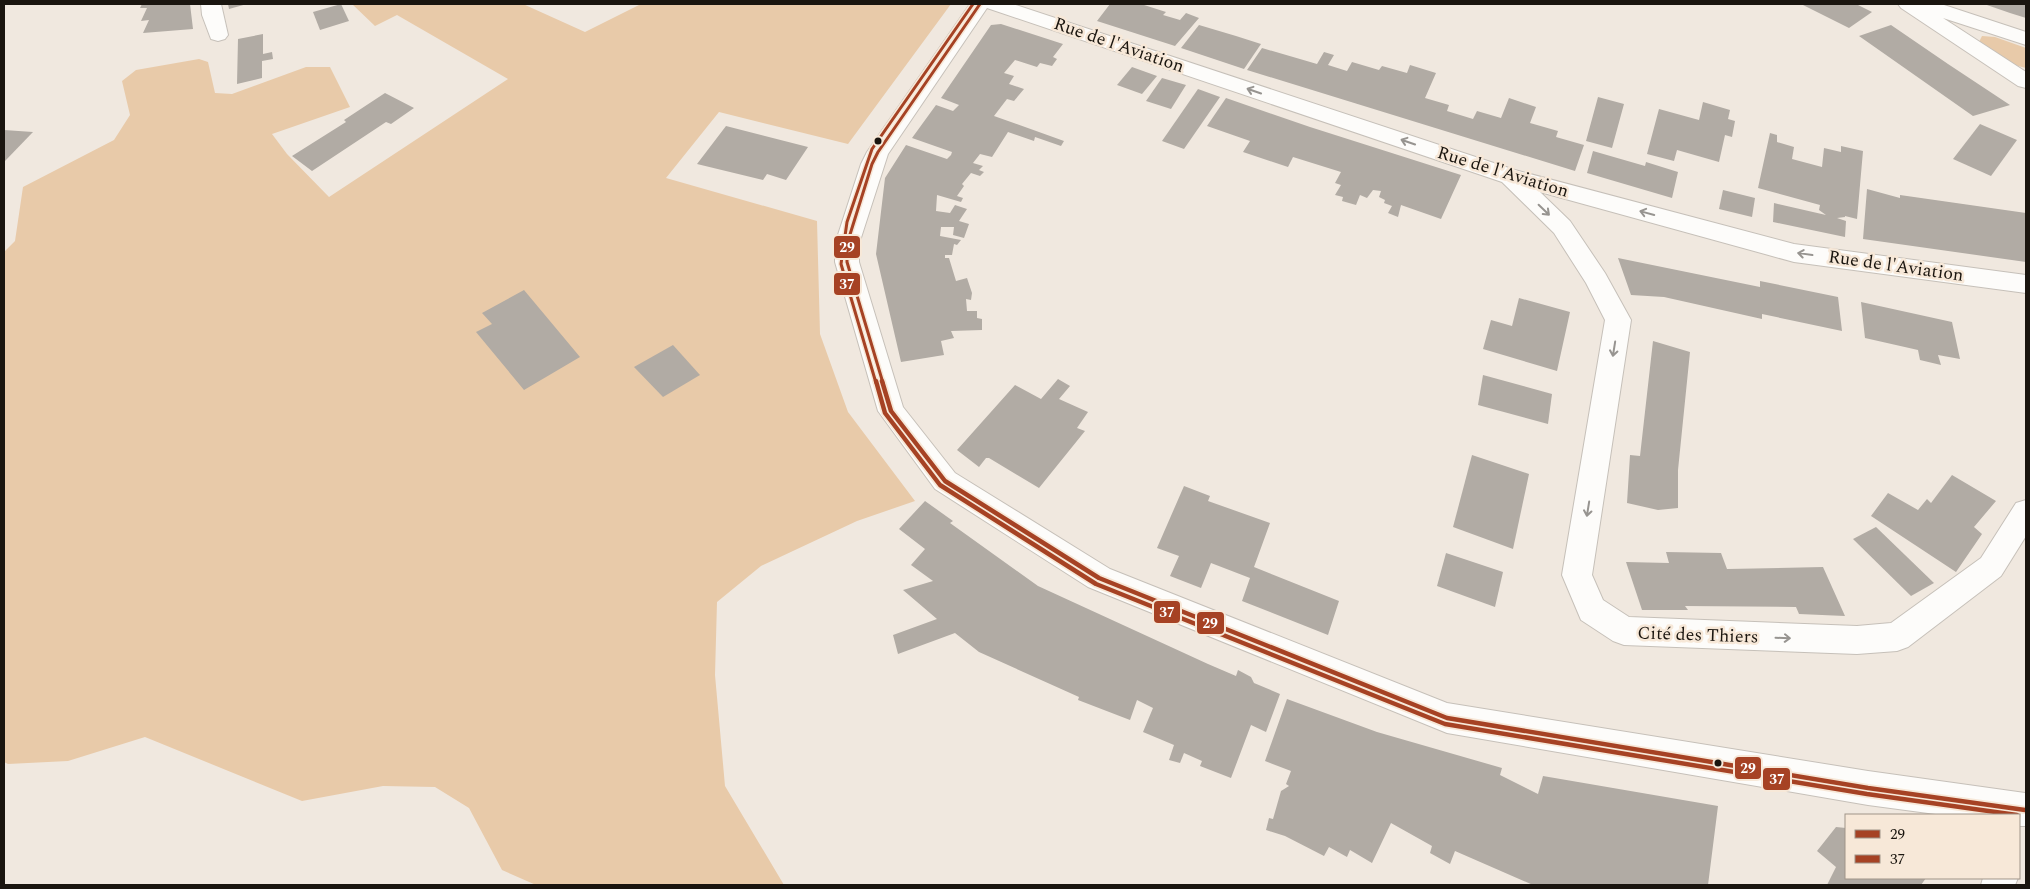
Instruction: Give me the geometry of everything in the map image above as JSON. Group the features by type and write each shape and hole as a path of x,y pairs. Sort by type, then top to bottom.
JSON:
{"street":[{"path":"211,4 218,35"},
{"path":"980,4 878,152 872,164 848,244 847,262 890,411 945,481 1100,578 1447,718 2017,814"},
{"name":"Rue de l'Aviation","path":"994,4 1509,176 1794,253 2026,284"},
{"path":"1908,4 2026,81"},
{"path":"1922,4 2026,39"},
{"name":"Cité des Thiers","path":"1509,176 1562,227 1596,279 1618,320 1577,575 1592,610 1624,632 1857,640 1897,637 1991,568 2026,512"}],"shaded area":[{"path":"352,4 523,4 585,32 641,4 951,4 848,144 719,112 666,178 817,221 820,334 848,412 915,501 857,521 761,566 717,602 715,675 725,786 784,885 536,885 502,870 469,808 435,787 383,786 302,801 145,737 68,761 8,764 4,762 4,252 15,241 23,187 114,140 130,115 122,81 136,70 199,59 208,62 215,93 232,94 306,67 330,67 350,107 272,134 287,154 329,197 508,79 397,15 375,26"},
{"path":"1982,36 1995,37 2026,48 2026,68 2014,65 1979,42"}],"building":[{"path":"142,4 190,4 193,29 143,33 149,20 141,21 147,8 140,8"},
{"path":"228,4 247,4 229,9"},
{"path":"341,4 349,21 320,30 313,12"},
{"path":"1110,4 1141,4 1166,12 1163,15 1180,20 1186,13 1199,18 1175,46 1097,21"},
{"path":"1801,4 1856,4 1872,12 1849,28"},
{"path":"1984,4 2026,4 2026,18 2010,13"},
{"path":"1001,24 1063,44 1053,57 1057,59 1052,66 1040,63 1037,67 1015,60 1004,73 1014,76 1009,84 1024,89 1014,101 1007,99 994,116 1064,141 1061,146 1035,137 1034,141 1008,132 992,157 980,154 973,163 983,166 979,170 984,172 980,176 971,173 962,184 964,186 957,196 963,198 961,202 937,195 936,211 950,213 955,205 967,209 959,221 969,224 964,238 953,235 954,227 941,227 940,236 961,240 957,245 954,244 952,255 945,255 945,258 949,258 956,281 967,278 972,293 971,300 966,299 967,311 977,311 977,318 982,319 982,330 951,331 954,338 941,341 944,355 901,362 876,254 885,178 906,145 947,159 951,155 952,152 912,138 936,105 953,111 959,105 941,98 991,25"},
{"path":"1199,25 1261,44 1244,69 1181,48"},
{"path":"1891,25 2010,105 1973,116 1859,36"},
{"path":"263,34 263,54 272,52 273,59 262,61 262,78 237,84 238,39"},
{"path":"1262,48 1317,64 1324,52 1334,55 1328,65 1347,71 1352,62 1379,70 1382,66 1407,73 1410,65 1436,73 1425,98 1449,105 1447,111 1473,119 1477,111 1501,118 1509,98 1536,107 1530,123 1558,131 1556,137 1584,145 1575,171 1247,70"},
{"path":"1132,67 1157,76 1142,94 1117,85"},
{"path":"1162,78 1186,85 1171,109 1146,101"},
{"path":"1198,89 1220,97 1184,149 1162,141"},
{"path":"385,93 414,108 391,124 386,122 312,171 292,156 346,122 344,120"},
{"path":"1598,97 1624,104 1612,148 1586,141"},
{"path":"1226,98 1461,175 1441,219 1401,205 1398,217 1388,213 1392,206 1384,203 1385,200 1379,197 1381,191 1373,190 1367,198 1360,195 1356,205 1342,201 1343,197 1335,195 1341,185 1335,183 1341,172 1293,157 1288,167 1243,152 1250,141 1207,126"},
{"path":"1703,102 1730,110 1728,119 1735,121 1732,137 1725,135 1719,162 1677,150 1674,161 1647,154 1659,109 1699,120"},
{"path":"1980,124 2017,140 1991,176 1953,159"},
{"path":"726,126 808,147 786,180 767,174 763,180 697,164"},
{"path":"4,130 33,132 5,161 4,161"},
{"path":"1770,133 1777,135 1777,142 1794,147 1792,159 1822,167 1824,148 1841,152 1841,146 1863,151 1857,219 1845,216 1837,218 1846,221 1845,237 1773,222 1774,203 1826,215 1819,210 1820,205 1758,188"},
{"path":"1593,151 1645,166 1646,162 1678,172 1672,198 1587,173"},
{"path":"1867,189 1900,198 1900,195 2026,213 2026,262 1863,239"},
{"path":"1723,190 1755,198 1752,217 1719,209"},
{"path":"1618,258 1760,287 1760,281 1838,297 1842,331 1762,314 1762,319 1664,297 1631,295"},
{"path":"524,290 580,357 524,390 476,332 492,324 482,313"},
{"path":"1519,298 1570,312 1557,371 1483,349 1491,320 1512,326"},
{"path":"1861,302 1952,322 1960,359 1938,355 1941,365 1920,360 1918,350 1865,338"},
{"path":"1653,341 1690,352 1678,470 1678,508 1658,510 1627,503 1630,455 1640,456"},
{"path":"673,345 700,375 663,397 634,367"},
{"path":"1483,375 1552,394 1548,424 1478,405"},
{"path":"1058,379 1070,386 1059,399 1088,412 1077,428 1085,431 1039,488 989,458 986,458 979,467 957,450 1015,385 1041,399"},
{"path":"1472,455 1529,474 1513,549 1453,527"},
{"path":"1952,475 1996,501 1974,527 1982,534 1956,572 1871,516 1888,493 1918,510 1927,499 1931,503"},
{"path":"1184,486 1210,496 1208,501 1270,523 1254,567 1339,601 1328,635 1242,601 1250,578 1211,563 1201,588 1170,576 1179,556 1157,548"},
{"path":"925,501 953,521 950,523 1038,586 1236,676 1238,670 1251,677 1254,683 1280,694 1266,732 1251,725 1231,778 1200,766 1202,761 1184,753 1180,763 1169,760 1174,745 1143,732 1153,708 1137,700 1130,720 1078,700 1079,697 979,652 955,633 898,654 893,635 937,619 903,590 933,581 911,565 925,549 899,529"},
{"path":"1876,527 1934,583 1911,596 1853,539"},
{"path":"1666,552 1721,553 1727,569 1823,567 1845,616 1799,614 1796,607 1685,606 1688,610 1642,610 1626,562 1669,563"},
{"path":"1446,553 1503,572 1495,607 1437,586"},
{"path":"1287,699 1377,732 1502,768 1500,775 1538,794 1543,776 1718,806 1708,885 1533,885 1455,851 1450,864 1430,853 1432,846 1391,823 1372,863 1350,850 1347,857 1329,847 1324,856 1285,836 1266,830 1269,818 1273,819 1281,791 1289,786 1286,784 1291,771 1265,761"},
{"path":"1836,827 1845,828 1845,879 1925,879 1921,885 1827,885 1836,867 1817,851"}],"transit line":[{"name":"37","path":"973,4 872,149 851,206 841,252 841,264 885,413 940,485 1096,584 1445,724 1867,794 2010,814"},
{"name":"29","path":"980,4 878,152 872,164 847,244 847,262 891,411 945,481 1099,578 1447,718 1868,788 2025,810"}]}
